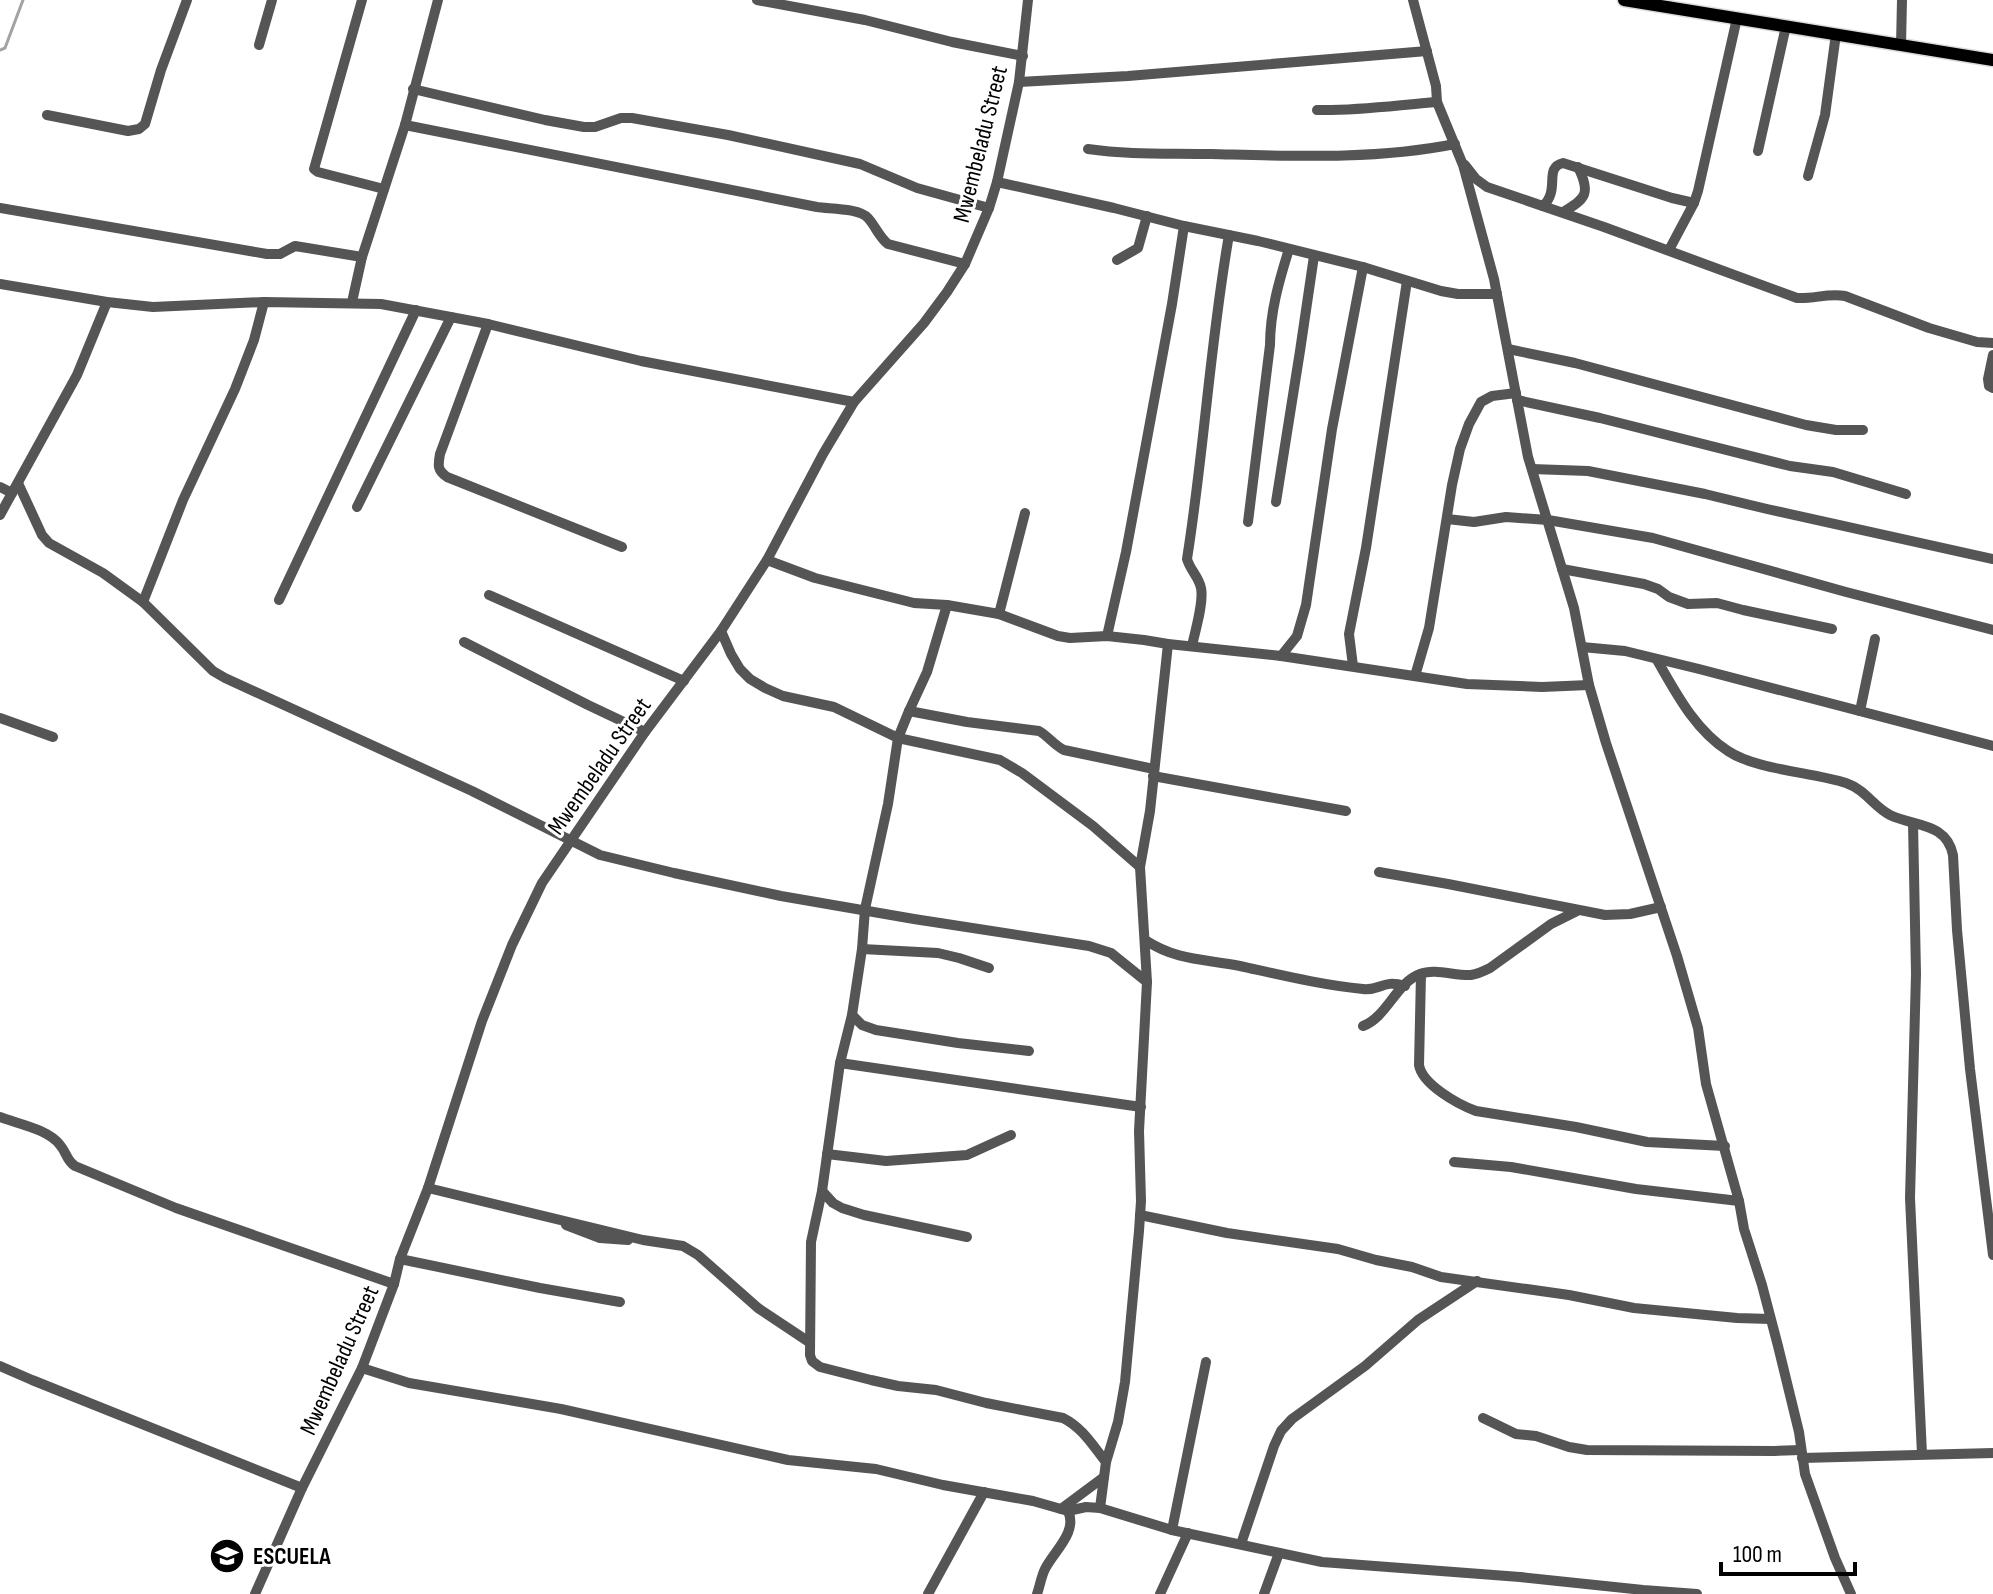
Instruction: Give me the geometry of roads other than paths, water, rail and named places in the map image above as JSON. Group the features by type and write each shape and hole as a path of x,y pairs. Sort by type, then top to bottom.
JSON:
{"main road":[{"path":"1624,0 1993,60"}],"street":[{"path":"47,115 128,131 139,129 145,124 187,0"},
{"path":"259,45 272,0"},
{"path":"362,0 314,169 384,189"},
{"path":"352,302 362,257 405,125 438,0"},
{"path":"757,0 865,20 1023,56"},
{"name":"Mwembeladu Street","path":"255,1594 302,1488 362,1368 428,1188 482,1021 512,945 542,883 645,732 721,631 767,560 854,402 924,323 965,264 997,182 1019,82 1028,0"},
{"path":"1413,0 1436,86 1437,102 1462,161 1497,294 1528,457 1574,608 1589,685 1698,1028 1711,1107 1725,1146 1744,1229 1762,1285 1799,1432 1809,1488 1849,1594"},
{"path":"1901,45 1902,0"},
{"path":"1669,250 1694,203 1737,18"},
{"path":"1758,151 1786,26"},
{"path":"1808,176 1825,115 1836,34"},
{"path":"1019,82 1144,75 1427,51"},
{"path":"413,89 584,127 632,118 728,135 860,164 917,188 989,208"},
{"path":"1317,110 1374,109 1437,102"},
{"path":"405,125 817,207 858,212 866,216 888,244 965,264"},
{"path":"1088,149 1134,154 1314,156 1406,152 1455,144"},
{"path":"1462,161 1487,187 1797,298 1834,294 1845,296 1929,328 1977,342 1993,343"},
{"path":"1543,206 1551,195 1555,165 1563,163 1694,203"},
{"path":"1563,212 1585,195 1585,183 1578,167"},
{"path":"997,182 1363,267 1441,291 1497,294"},
{"path":"0,208 267,254 280,254 295,246 362,257"},
{"path":"1117,260 1138,248 1147,216"},
{"path":"1107,636 1126,552 1184,226"},
{"path":"1192,646 1202,596 1201,587 1187,559 1229,235"},
{"path":"1248,522 1276,292 1289,249"},
{"path":"1276,502 1314,256"},
{"path":"1281,656 1297,636 1306,605 1332,429 1363,267"},
{"path":"1353,666 1349,634 1366,548 1407,281"},
{"path":"0,284 153,307 264,302 381,304 488,324 641,361 854,402"},
{"path":"0,515 77,375 107,302"},
{"path":"143,602 183,500 235,389 254,340 264,302"},
{"path":"279,600 416,310"},
{"path":"357,507 451,317"},
{"path":"488,324 440,454 440,472 622,547"},
{"path":"1508,349 1575,363 1806,425 1863,430"},
{"path":"1993,355 1988,379 1989,386 1993,388"},
{"path":"1415,676 1429,628 1455,473 1469,424 1481,402 1492,396 1516,396 1790,466 1833,472 1906,494"},
{"path":"1532,469 1588,471 1993,559"},
{"path":"0,487 15,488"},
{"path":"15,488 49,543 103,573 143,602 204,663 225,678 472,791 600,855 781,896 1089,946 1111,953 1147,982"},
{"path":"999,614 1025,513"},
{"path":"1447,519 1474,522 1506,517 1548,520 1653,538 1993,630"},
{"path":"767,560 815,578 901,600 999,614 1058,636 1083,639 1107,636 1281,656 1454,683 1589,685"},
{"path":"1562,569 1644,584 1688,604 1717,603 1832,629"},
{"path":"489,595 684,681"},
{"path":"947,605 927,672 898,738 888,804 865,909 852,1015 840,1063 822,1191 811,1242 809,1342 812,1361 820,1367 898,1386 936,1390 1063,1418 1083,1432 1106,1462"},
{"path":"721,631 740,669 765,688 783,696 834,707 898,738 1000,760 1093,826 1140,867"},
{"path":"1860,711 1875,639"},
{"path":"464,642 645,732"},
{"path":"1100,1508 1106,1462 1118,1422 1125,1382 1140,1215 1147,982 1140,867 1150,811 1168,644"},
{"path":"1582,647 1625,651 1993,746"},
{"path":"1657,660 1691,715 1714,741 1731,753 1771,766 1844,782 1858,788 1892,816 1932,828 1951,845 1970,1069 1993,1255"},
{"path":"909,711 1039,731 1056,747 1064,750 1154,772 1346,811"},
{"path":"0,718 53,737"},
{"path":"1913,823 1916,974 1910,1198 1922,1454"},
{"path":"1379,872 1605,915 1630,914 1661,907"},
{"path":"1363,1026 1421,974 1480,973 1551,924 1578,910"},
{"path":"1145,940 1181,957 1315,981 1366,990 1388,983 1405,986"},
{"path":"862,949 938,953 989,968"},
{"path":"1421,974 1420,1073 1462,1105 1476,1111 1647,1142 1725,1146"},
{"path":"852,1015 862,1025 876,1030 1029,1051"},
{"path":"840,1063 1141,1107"},
{"path":"0,1117 51,1137 75,1166 176,1208 394,1284"},
{"path":"827,1154 886,1161 967,1155 1011,1135"},
{"path":"1454,1162 1511,1167 1636,1189 1739,1201"},
{"path":"428,1188 692,1251 758,1308 809,1342"},
{"path":"822,1191 833,1203 853,1212 967,1237"},
{"path":"1140,1215 1227,1233 1338,1249 1441,1277 1569,1295 1634,1308 1770,1319"},
{"path":"400,1259 620,1302"},
{"path":"1241,1544 1274,1446 1286,1425 1365,1366 1418,1320 1477,1281"},
{"path":"1172,1530 1206,1362"},
{"path":"0,1366 302,1488"},
{"path":"362,1368 409,1383 561,1409 788,1460 876,1469 1065,1510 1100,1508 1172,1530 1279,1553 1352,1565 1697,1594"},
{"path":"1483,1418 1516,1434 1536,1436 1587,1450 1774,1451 1801,1454 1993,1453"},
{"path":"1065,1510 1104,1477"},
{"path":"928,1594 984,1492"},
{"path":"1037,1594 1045,1569 1070,1531 1072,1519 1065,1510"},
{"path":"1160,1594 1188,1533"},
{"path":"1264,1594 1279,1553"}],"waterway":[{"path":"0,50 5,48 23,0"}],"place":[{"name":"ESCUELA","path":"227,1556"}]}
